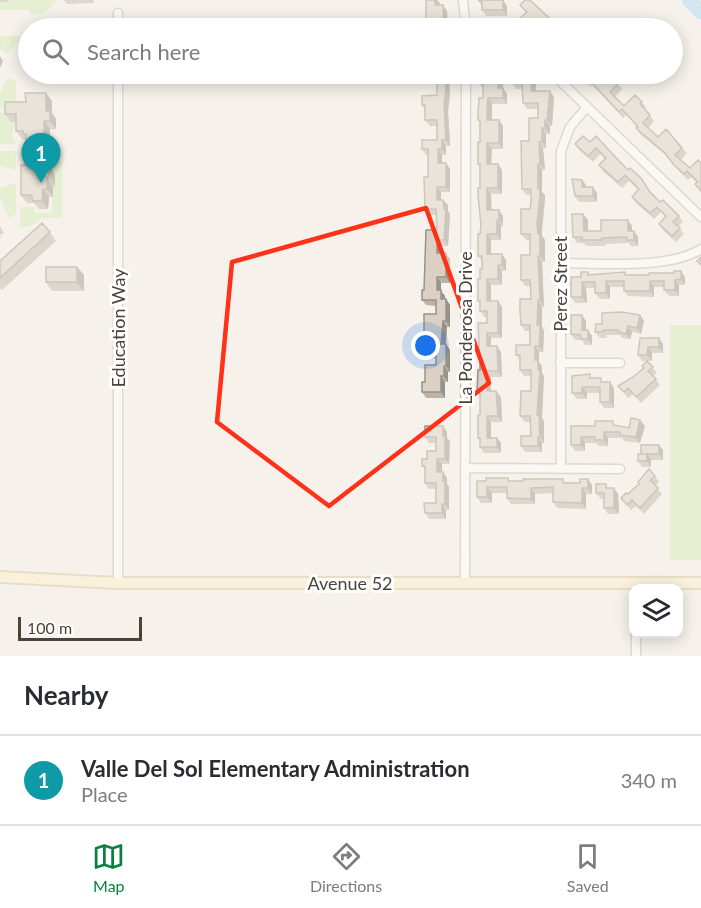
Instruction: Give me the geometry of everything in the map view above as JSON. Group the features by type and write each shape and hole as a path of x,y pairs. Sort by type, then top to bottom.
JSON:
{"main road":[{"name":"Avenue 52","path":"0,577 118,583 465,583 629,586"},
{"name":"Avenue 52","path":"679,584 701,583"}],"street":[{"path":"463,0 465,18"},
{"path":"118,13 118,18"},
{"name":"Education Way","path":"118,84 118,583"},
{"name":"La Ponderosa Drive","path":"465,583 466,84"},
{"path":"563,84 701,217"},
{"name":"Perez Street","path":"561,469 561,151 570,127 587,107"},
{"path":"560,263 659,263 686,257 701,249"},
{"path":"560,363 620,363"},
{"path":"465,468 620,469"},
{"path":"636,638 636,656"}],"highlighted area":[{"path":"426,208 489,383 329,506 217,422 232,262"}],"green space":[{"path":"0,0 58,0 43,14 30,14 29,10 0,10"},
{"path":"0,36 18,36 18,42 7,53 0,50"},
{"path":"8,77 16,81 16,111 0,108 0,93"},
{"path":"0,112 10,114 10,121 16,122 12,133 16,144 0,144"},
{"path":"0,151 16,151 16,170 0,166"},
{"path":"53,161 62,161 62,218 42,218 31,226 20,227 20,207 34,207 34,213 52,213"},
{"path":"16,183 16,214 9,218 0,198 0,188"},
{"path":"670,325 701,325 701,560 670,560"}],"building":[{"path":"426,0 435,0 435,5 443,5 444,18 426,18"},
{"path":"479,0 503,0 503,10 482,10 482,1"},
{"path":"525,0 530,0 549,18 520,18 527,12 520,5"},
{"path":"437,84 446,84 444,105 446,140 442,140 442,149 438,149 438,163 446,163 446,187 437,187 437,200 443,200 444,209 446,209 444,240 437,240 437,253 446,253 446,277 437,277 437,290 441,290 441,299 446,299 446,321 443,321 441,344 446,344 446,366 444,366 444,376 441,376 441,392 422,392 422,382 425,382 425,365 436,365 436,353 422,353 421,335 424,335 424,314 436,314 436,300 422,300 422,290 424,290 426,230 437,230 436,209 425,209 424,177 428,177 428,149 422,149 422,140 437,140 437,120 425,120 425,105 422,105 422,96 437,95"},
{"path":"483,84 498,84 498,88 503,88 503,98 488,98 487,105 487,120 499,120 499,143 487,143 487,164 498,164 498,188 487,188 487,210 499,210 499,220 497,220 497,234 487,234 487,254 502,254 502,265 498,265 498,279 487,279 487,301 498,301 498,333 487,333 487,346 497,346 498,371 487,371 487,391 496,391 498,416 487,416 487,438 497,438 497,447 480,447 480,438 478,438 480,392 477,392 480,361 478,323 487,323 487,311 480,311 480,301 478,301 478,279 480,279 480,269 482,269 482,256 478,256 478,234 480,234 481,225 478,196 480,120 478,120 478,113 479,98 483,98"},
{"path":"522,84 531,84 531,91 550,91 547,120 545,120 545,128 542,128 542,142 539,142 540,164 538,164 540,196 537,224 538,234 540,234 540,256 538,256 540,300 538,300 537,325 540,325 540,332 539,346 535,346 535,360 538,360 538,370 540,370 537,415 539,415 540,437 538,437 538,446 521,446 521,436 531,436 530,416 520,416 521,391 531,391 531,370 520,370 520,355 516,355 516,345 530,345 530,325 521,325 520,310 520,299 531,299 530,280 521,280 521,255 530,255 530,234 521,234 521,209 530,209 531,189 522,189 521,141 529,141 529,118 538,118 538,103 523,103"},
{"path":"593,84 618,84 610,92 624,106 635,95 650,115 643,123 658,137 666,129 682,148 675,155 690,168 698,160 701,163 701,191 695,184 698,182 687,171 684,174 674,165 664,152 636,128 638,127 622,109 619,112"},
{"path":"25,93 46,93 46,111 50,110 50,121 44,121 44,165 49,165 49,177 47,177 47,189 43,189 42,201 33,201 31,195 21,195 21,165 26,165 26,134 23,134 23,131 16,131 16,114 5,114 5,102 26,102"},
{"path":"583,136 590,142 596,136 628,170 630,168 641,178 660,202 663,200 679,216 673,222 680,228 672,236 659,224 666,216 657,207 650,213 632,197 639,189 625,175 618,182 599,165 606,158 596,148 588,156 575,144"},
{"path":"572,179 582,180 582,187 593,187 593,196 575,196"},
{"path":"572,214 583,214 584,231 601,231 601,220 628,220 628,231 634,231 634,240 627,240 627,237 582,240 582,237 573,237"},
{"path":"42,223 50,232 0,278 0,261"},
{"path":"46,267 77,267 77,282 46,282"},
{"path":"674,271 681,271 681,279 675,280 675,290 664,290 664,281 650,281 650,291 624,291 624,281 606,281 606,293 595,293 595,282 582,282 582,297 571,297 571,277 581,277 581,272 588,272 588,275 625,272 625,275 649,275 649,273 674,273"},
{"path":"622,312 640,315 637,328 628,326 626,334 618,330 595,332 596,324 602,324 602,313"},
{"path":"571,315 582,315 582,330 588,330 588,339 581,339 581,335 571,334"},
{"path":"640,338 659,338 659,347 648,347 647,355 638,355"},
{"path":"647,361 653,367 648,371 656,379 636,397 628,388 624,392 618,386 644,368 642,366"},
{"path":"590,374 590,378 601,378 601,382 610,382 610,402 600,402 600,387 582,387 582,393 572,393 572,376"},
{"path":"631,418 640,420 636,437 620,435 620,432 604,432 604,440 595,440 595,437 581,437 581,445 571,445 571,426 595,426 595,421 613,421 613,425 629,428"},
{"path":"425,426 443,426 443,436 445,436 445,459 437,459 437,472 443,472 443,481 445,481 445,504 442,504 442,513 425,513 424,503 436,503 436,483 425,483 425,466 422,466 422,459 427,459 427,451 436,451 436,437 425,437"},
{"path":"641,445 659,445 659,454 641,454"},
{"path":"638,454 647,454 647,461 638,461"},
{"path":"649,469 655,476 650,480 658,488 640,508 632,500 627,505 621,498 639,484 638,482"},
{"path":"486,478 508,478 508,481 563,479 563,483 580,483 580,479 588,479 588,488 582,488 582,503 553,502 553,487 531,488 531,499 507,498 507,487 487,487 487,497 477,497 477,481 486,481"},
{"path":"596,484 606,484 606,488 614,488 614,508 604,508 604,493 596,493"}],"waterway":[{"path":"689,0 701,12"}],"place":[{"name":"Valle Del Sol Elementary Administration","path":"41,183"}]}
